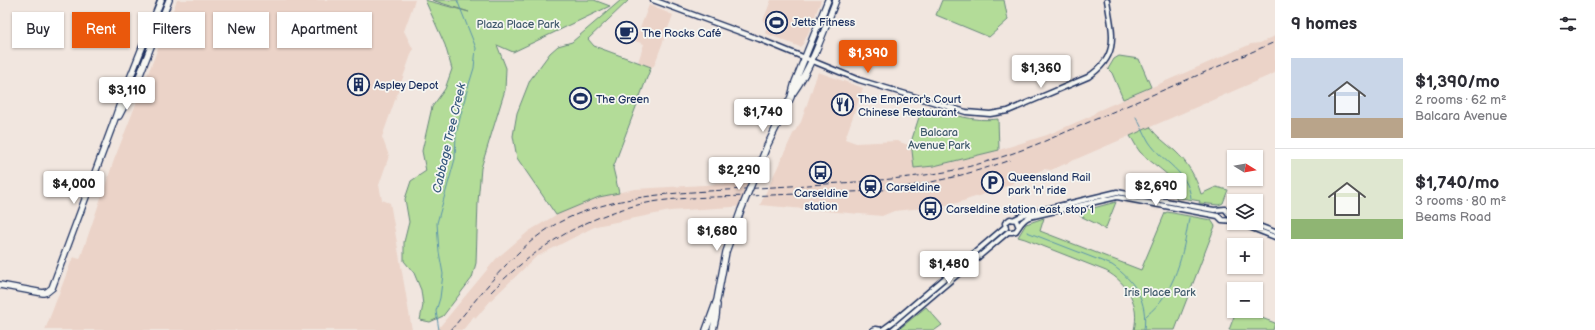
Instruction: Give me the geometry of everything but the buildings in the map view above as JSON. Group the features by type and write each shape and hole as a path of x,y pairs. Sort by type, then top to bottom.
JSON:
{"main road":[{"path":"0,285 44,293 49,291 52,287 121,101 161,0"},
{"path":"112,127 139,77 169,0"},
{"path":"791,97 804,58 828,0"},
{"path":"706,330 717,300 726,252 741,210 767,146 791,97 811,61 836,0"},
{"path":"715,328 717,300"}],"street":[{"path":"653,0 759,39 859,80 961,111 981,114 999,113 1026,104 1088,77 1098,71 1106,61 1111,50 1113,38 1107,0"},
{"path":"873,330 882,330 894,322 1005,227 1008,220 1025,214 1117,192 1220,210 1225,209 1227,211"},
{"path":"892,330 1008,232 1016,231 1018,225 1029,217 1117,197 1218,216 1222,220 1227,220"},
{"path":"1218,216 1220,210"},
{"path":"1014,219 1018,225"},
{"path":"1005,227 1008,232"},
{"path":"1263,228 1275,232"},
{"path":"1257,230 1275,237"}],"shaded area":[{"path":"177,0 415,0 404,31 413,49 382,137 389,156 379,185 382,200 390,203 412,330 45,330 73,257 80,259 114,160 158,48 205,48 205,12 172,12"},
{"path":"771,0 821,0 811,27 800,47 765,33 768,23 763,21"},
{"path":"649,5 673,15 654,66 651,67 638,62 644,44 635,41"},
{"path":"1275,36 1275,73 1051,170 1044,169 1000,189 951,205 894,211 882,216 760,205 793,134 801,122 818,72 863,88 845,139 856,143 897,141 911,146 914,168 934,166 999,150 1047,135 1091,116 1097,111 1251,44 1260,43"},
{"path":"756,182 747,206 670,211 596,226 536,257 492,299 476,318 474,316 463,330 437,330 496,259 529,231 561,212 599,197 635,189"}],"green space":[{"name":"Plaza Place Park","path":"425,0 469,12 432,0 594,0 610,6 513,52 497,45 506,68 505,90 481,168 478,202 476,263 472,278 443,316 430,322 420,320 423,305 421,290 414,273 404,261 404,242 409,222 405,199 411,181 426,171 422,151 432,107 445,89 452,69 445,45"},
{"name":"The Green","path":"621,0 629,0 588,39 594,46 651,67 613,168 619,193 599,197 556,215 517,158 513,136 517,113 530,80 550,53 558,46 572,42"},
{"path":"942,0 1004,0 1008,20 989,37 936,15"},
{"path":"1119,56 1139,59 1151,87 1123,99 1112,73 1108,69 1114,59"},
{"name":"Balcara Avenue Park","path":"930,107 972,119 998,119 999,150 934,166 914,168 911,142 921,111 930,113"},
{"path":"1150,127 1188,165 1197,182 1201,194 1216,187 1228,190 1223,203 1219,205 1199,203 1200,201 1175,197 1177,186 1169,176 1140,152 1130,136"},
{"path":"1116,202 1105,230 1099,225 1080,216 1082,211"},
{"name":"Iris Place Park","path":"1167,212 1211,220 1215,226 1175,330 1134,330 1134,304 1126,288 1114,276 1106,271 1018,237 1026,224 1044,218 1040,231 1141,270 1165,213"},
{"path":"926,307 942,325 935,330 898,330"},
{"path":"1233,318 1262,318 1275,323 1273,330 1229,330"}],"waterway":[{"name":"Cabbage Tree Creek","path":"439,330 436,311 440,298 443,274 439,252 437,223 455,159 456,134 474,68 476,48 457,0"},
{"path":"1136,117 1149,142 1185,181 1191,198"},
{"path":"1146,316 1165,296 1171,284 1181,258 1189,218"},
{"path":"1027,232 1112,265 1120,271 1133,285 1142,301 1145,320 1144,330"}],"railway":[{"path":"451,330 499,272 527,245 556,224 578,214 624,200 648,196 895,179 945,172 984,163 1045,141 1275,42"},
{"path":"491,292 526,260 564,234 585,223 629,207 664,200 688,198 873,191 891,189 959,176 1010,160"}],"place":[{"name":"Jetts Fitness","path":"777,22"},
{"name":"The Rocks Café","path":"626,33"},
{"name":"Aspley Depot","path":"359,85"},
{"name":"The Green","path":"581,99"},
{"name":"The Emperor's Court Chinese Restaurant","path":"842,105"},
{"name":"Carseldine station","path":"821,173"},
{"name":"Queensland Rail park 'n' ride","path":"992,183"},
{"name":"Carseldine","path":"871,187"},
{"name":"Carseldine station east, stop 1","path":"931,209"}]}
